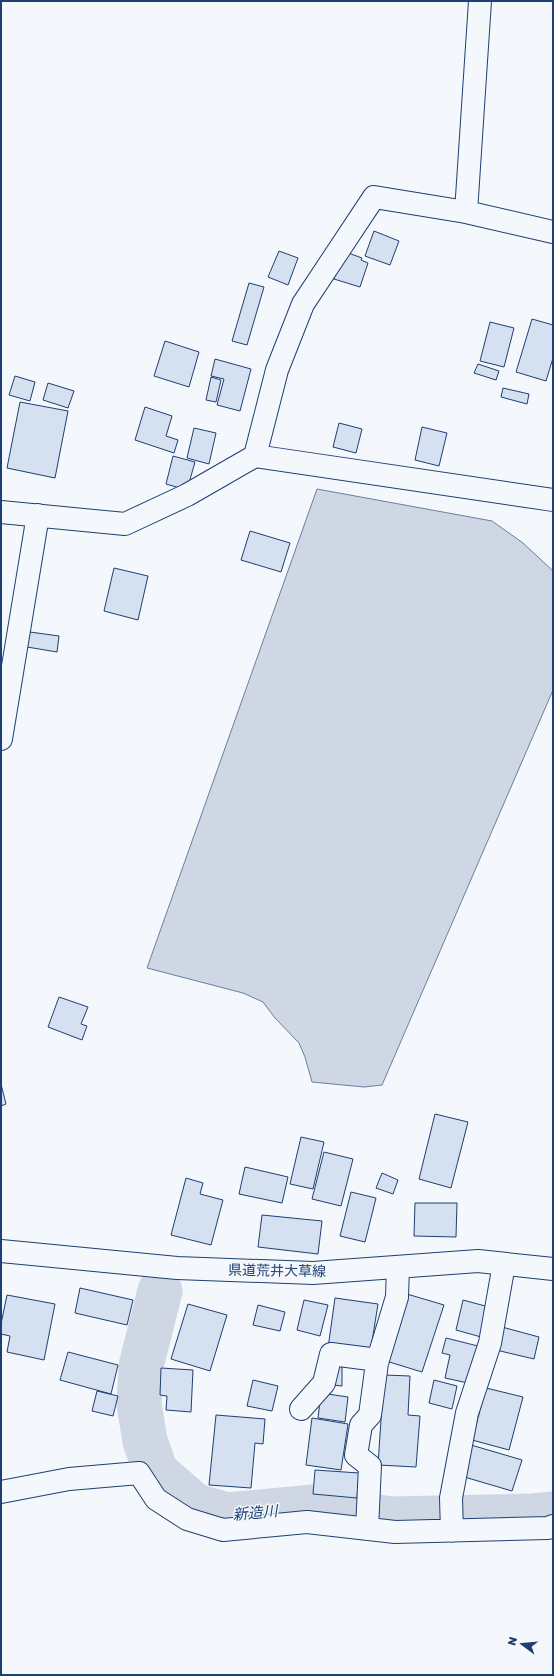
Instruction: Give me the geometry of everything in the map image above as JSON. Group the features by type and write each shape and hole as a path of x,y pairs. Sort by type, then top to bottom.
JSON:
{"street":[{"path":"466,212 480,1"},
{"path":"255,456 278,370 303,304 374,197 466,212 553,232"},
{"path":"1,512 125,524 187,495 255,456 553,500"},
{"path":"1,739 38,515"},
{"name":"県道荒井大草線","path":"1,1251 177,1268 313,1273 478,1261 553,1269"},
{"path":"452,1531 451,1498 467,1413 490,1343 504,1264"},
{"path":"367,1529 370,1466 356,1455 361,1426 370,1415 378,1360 397,1297 398,1267"},
{"path":"301,1409 324,1383 331,1354 378,1360"},
{"path":"1,1492 69,1479 139,1473 156,1499 187,1519 223,1530 307,1522 395,1532 553,1526"}],"shaded area":[{"path":"317,489 492,521 523,543 553,571 553,690 382,1085 364,1087 312,1082 305,1057 299,1043 275,1018 263,1002 243,993 147,968"}],"building":[{"path":"374,231 399,241 390,265 365,256"},
{"path":"279,251 298,258 288,285 268,277"},
{"path":"343,251 362,258 361,260 368,263 360,287 334,279"},
{"path":"249,283 264,287 247,345 232,341"},
{"path":"532,319 553,325 553,358 546,381 516,372"},
{"path":"490,322 514,328 504,367 480,361"},
{"path":"165,341 199,352 189,387 154,376"},
{"path":"215,359 251,369 240,411 217,405 224,379 211,376"},
{"path":"478,364 499,371 496,380 474,373"},
{"path":"15,376 35,382 30,401 9,395"},
{"path":"211,377 221,380 216,402 206,400"},
{"path":"48,383 74,391 68,408 43,400"},
{"path":"503,388 529,394 527,404 501,397"},
{"path":"20,402 68,411 55,478 7,468"},
{"path":"145,407 172,416 166,436 178,440 174,453 135,440"},
{"path":"339,423 362,429 356,453 333,447"},
{"path":"422,427 447,433 439,466 415,460"},
{"path":"194,428 216,433 209,464 187,458"},
{"path":"173,456 195,462 187,490 166,484"},
{"path":"250,531 290,543 281,572 241,560"},
{"path":"114,568 148,576 138,620 104,611"},
{"path":"30,632 59,636 57,652 27,647"},
{"path":"59,997 88,1007 81,1024 87,1026 82,1040 48,1027"},
{"path":"1,1084 6,1104 1,1106"},
{"path":"435,1114 468,1122 451,1188 419,1179"},
{"path":"301,1137 324,1142 313,1189 290,1184"},
{"path":"324,1152 353,1159 341,1206 312,1199"},
{"path":"245,1167 288,1177 282,1203 239,1194"},
{"path":"382,1173 398,1180 393,1194 376,1188"},
{"path":"186,1178 203,1183 200,1194 223,1200 211,1245 171,1235"},
{"path":"351,1192 376,1198 365,1242 340,1236"},
{"path":"415,1203 457,1203 456,1237 414,1236"},
{"path":"262,1215 322,1221 318,1254 258,1247"},
{"path":"80,1288 133,1300 127,1325 75,1313"},
{"path":"407,1294 444,1305 422,1372 386,1361"},
{"path":"7,1295 55,1304 44,1360 7,1352 10,1336 1,1334 1,1324"},
{"path":"335,1298 378,1304 370,1354 328,1348"},
{"path":"304,1300 328,1305 320,1336 297,1330"},
{"path":"463,1300 489,1307 481,1337 456,1330"},
{"path":"188,1304 227,1315 210,1371 171,1359"},
{"path":"258,1305 285,1312 280,1331 253,1325"},
{"path":"502,1327 539,1337 534,1359 496,1350"},
{"path":"446,1338 478,1346 468,1383 445,1378 450,1355 442,1353"},
{"path":"68,1352 118,1365 111,1394 60,1380"},
{"path":"334,1366 342,1366 342,1386 333,1385"},
{"path":"161,1368 193,1370 191,1412 166,1410 167,1396 160,1395"},
{"path":"384,1375 410,1376 408,1415 420,1416 416,1467 378,1465"},
{"path":"253,1380 278,1386 272,1411 247,1406"},
{"path":"434,1380 457,1386 452,1409 429,1403"},
{"path":"486,1388 523,1397 509,1450 472,1440"},
{"path":"97,1391 118,1396 113,1416 92,1411"},
{"path":"321,1393 348,1397 345,1422 318,1418"},
{"path":"216,1415 265,1419 263,1444 255,1443 251,1488 209,1485"},
{"path":"312,1418 348,1424 341,1470 306,1465"},
{"path":"471,1445 522,1460 512,1491 461,1476"},
{"path":"315,1470 359,1473 357,1498 313,1494"}],"waterway":[{"name":"新造川","path":"160,1291 141,1366 139,1404 145,1441 156,1472 195,1506 227,1515 313,1507 391,1519 532,1516 553,1514"}]}
